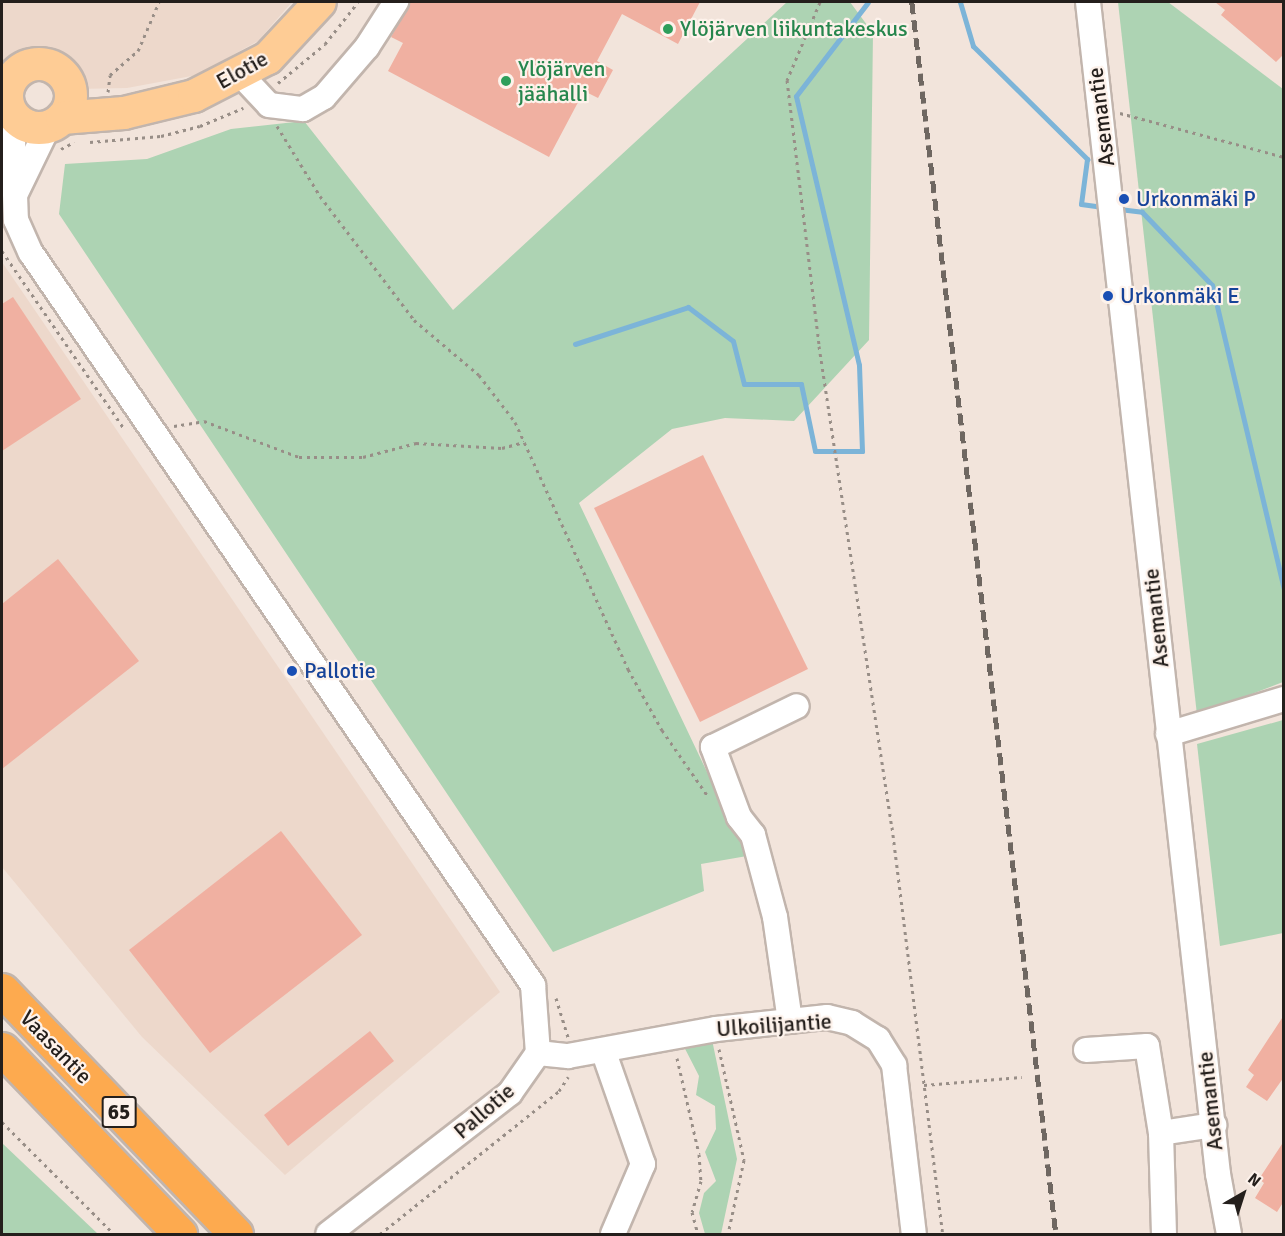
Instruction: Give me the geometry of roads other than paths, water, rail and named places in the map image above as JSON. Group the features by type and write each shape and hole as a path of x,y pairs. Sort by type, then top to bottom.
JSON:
{"highway":[{"name":"Vaasantie","path":"2,990 236,1234"},
{"name":"Vaasantie","path":"2,1048 180,1234"}],"main road":[{"name":"Elotie","path":"55,122 110,118 143,106 194,96 268,58 320,2"},
{"path":"11,65 51,66 69,84 71,101 55,122 29,127 7,103 11,65"},
{"name":"Elotie","path":"69,84 110,118"}],"street":[{"path":"240,74 269,105 303,110 324,97 368,47 396,2"},
{"name":"Asemantie","path":"1088,2 1168,734 1229,1234"},
{"path":"7,103 16,193 16,220 31,253 533,985 538,1053"},
{"path":"16,193 55,122"},
{"path":"1168,734 1284,699"},
{"path":"790,1021 775,917 753,835 739,817 713,747 798,706"},
{"name":"Ulkoilijantie","path":"538,1053 568,1056 716,1029 827,1017 852,1023 886,1048 894,1065 914,1234"},
{"path":"1086,1050 1147,1046 1161,1133 1164,1234"},
{"path":"603,1050 643,1164 613,1234"},
{"name":"Pallotie","path":"338,1230 510,1094 538,1053"},
{"path":"1161,1133 1214,1125"}],"waterway":[{"path":"575,344 688,307 733,341 744,384 801,384 815,451 862,451 859,365 796,96 868,2"},
{"path":"960,2 973,46 1087,159 1081,204 1103,207"},
{"path":"1119,209 1142,212 1212,285 1284,589"}],"railway":[{"path":"912,2 1056,1234"}],"place":[{"name":"Ylöjärven liikuntakeskus","path":"668,29"},
{"name":"Ylöjärven jäähalli","path":"506,81"},
{"name":"Urkonmäki P","path":"1124,199"},
{"name":"Urkonmäki E","path":"1108,296"},
{"name":"Pallotie","path":"292,671"}]}
